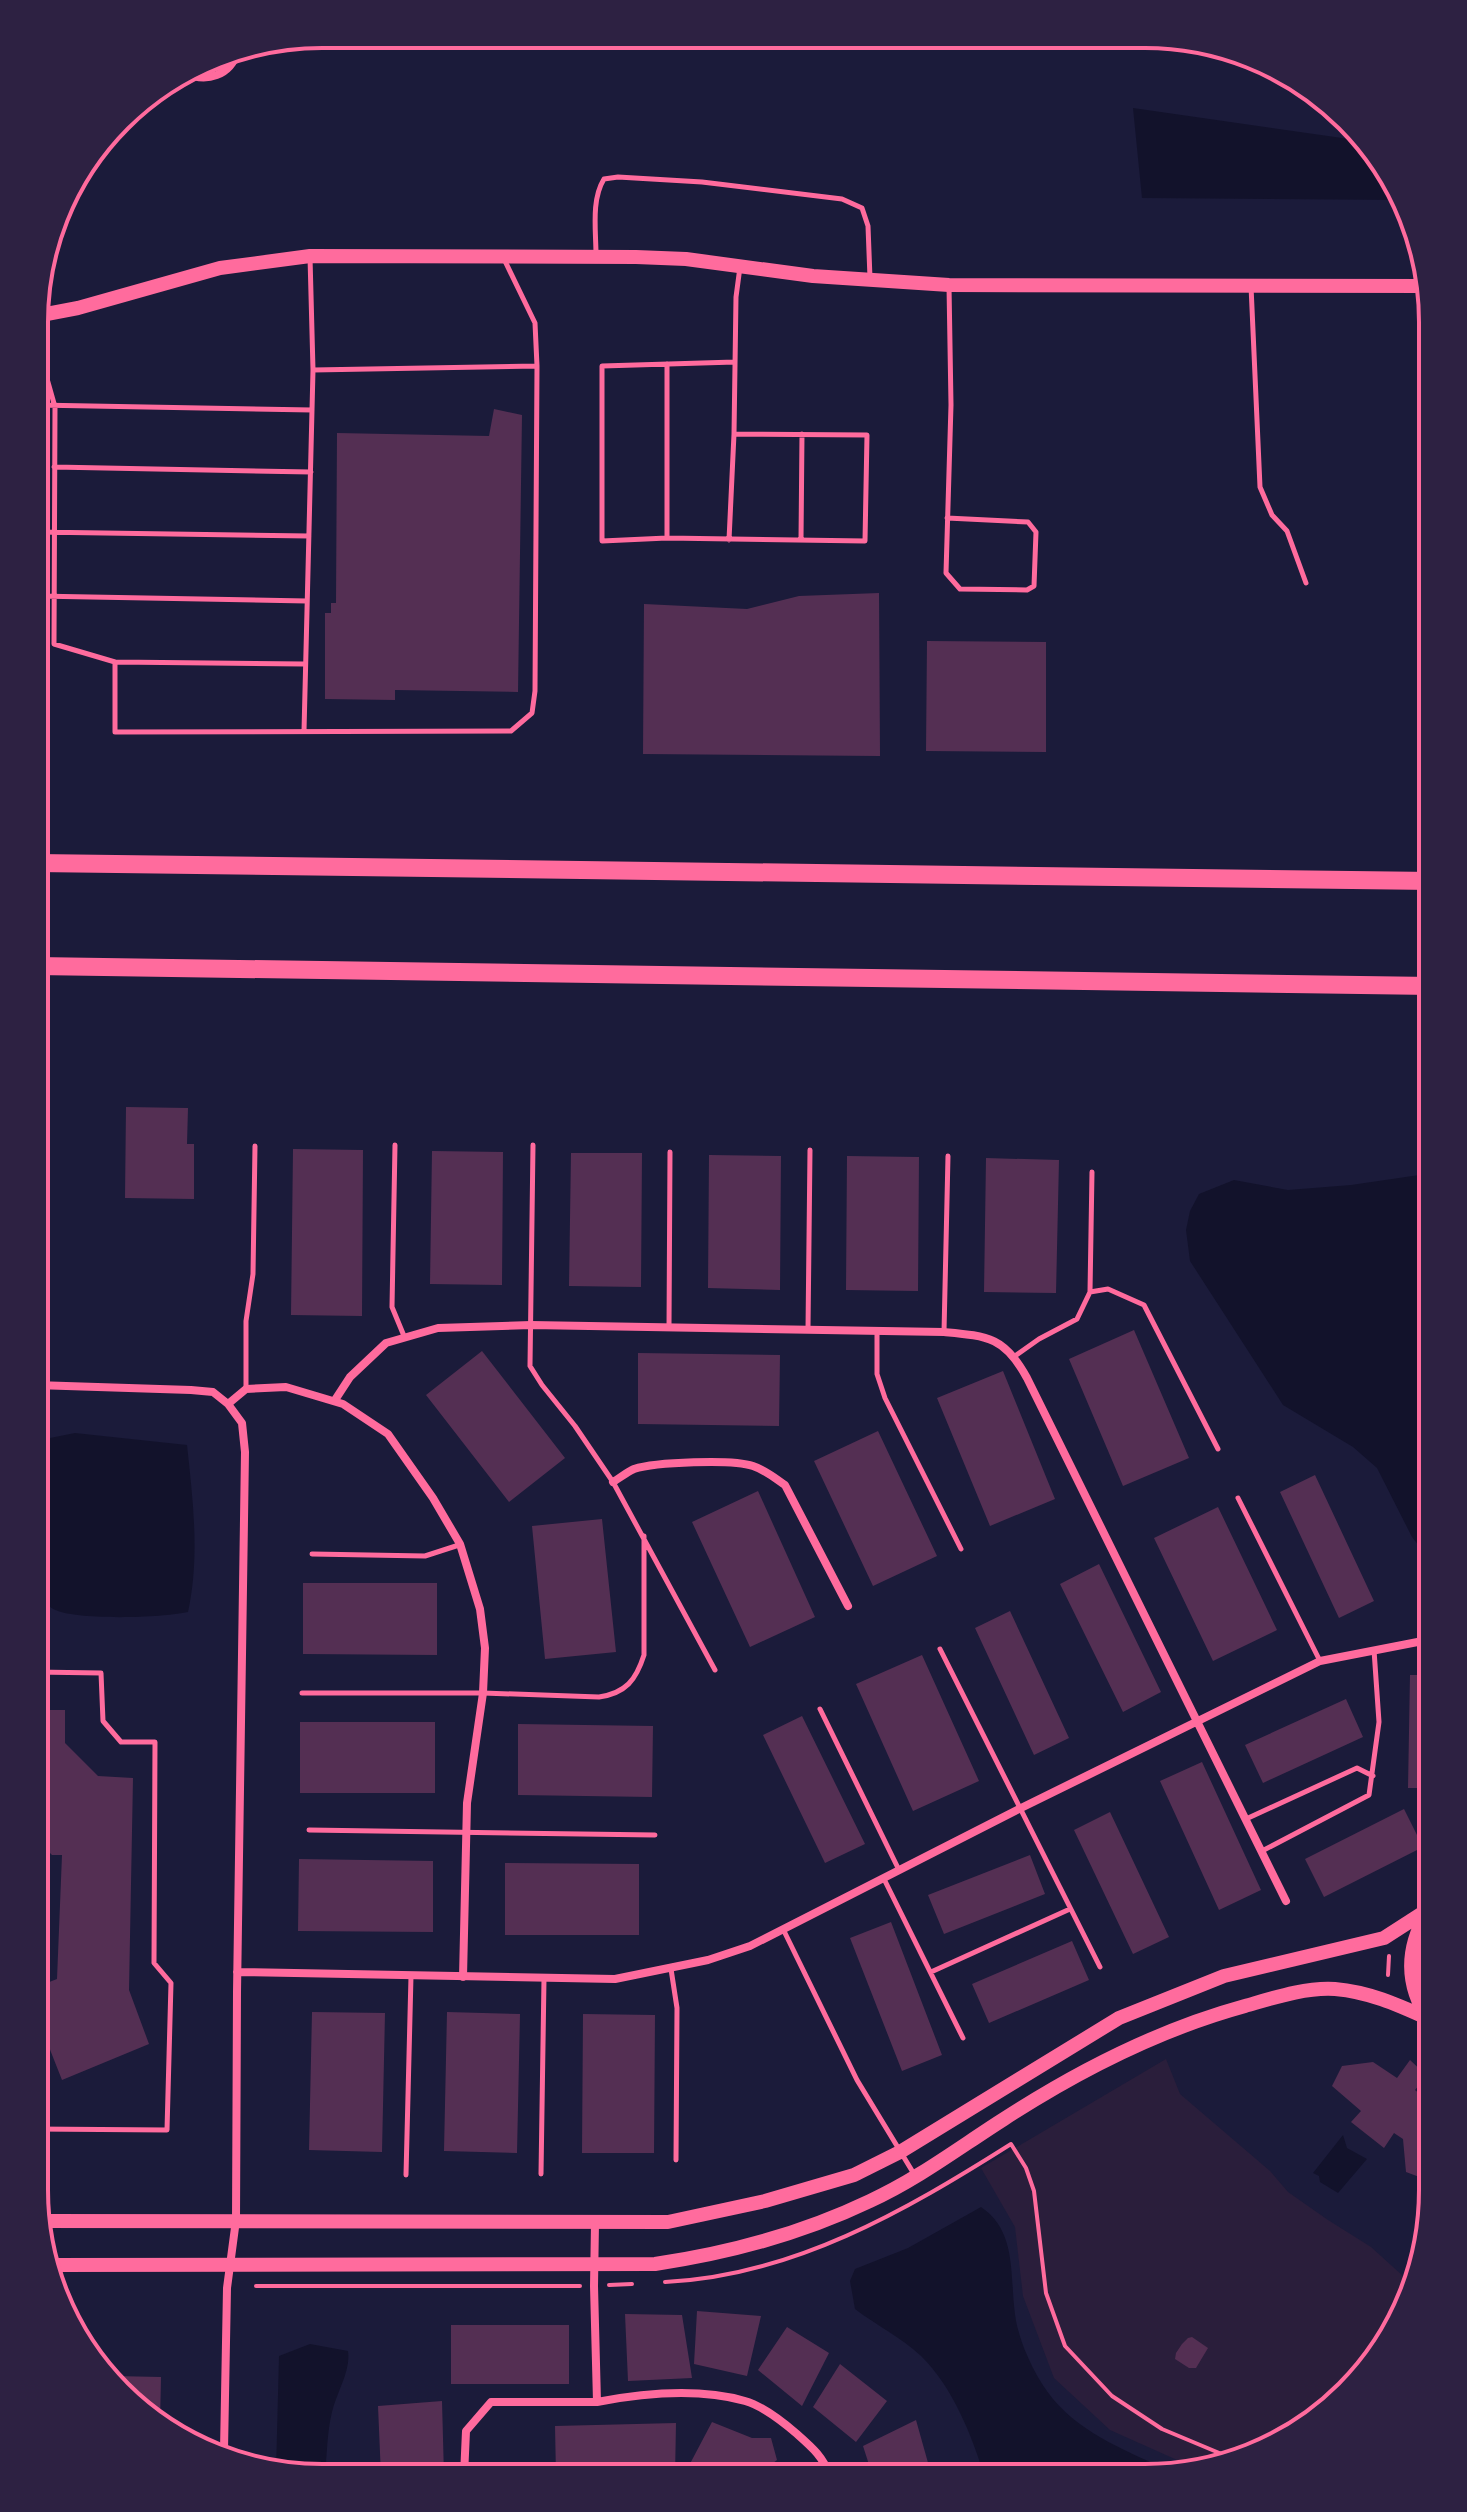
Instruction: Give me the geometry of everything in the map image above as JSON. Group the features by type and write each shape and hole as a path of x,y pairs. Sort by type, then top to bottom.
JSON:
{"highway":[{"path":"48,863 1419,881"},
{"path":"48,966 1419,986"}],"street":[{"path":"199,78 221,74 232,64"},
{"path":"48,314 220,268 310,256 502,255 686,259 871,281 949,285 1416,286"},
{"path":"335,1400 350,1377 386,1343 404,1336 462,1325 944,1332 974,1335 999,1342 1015,1356 1286,1901"},
{"path":"48,1385 213,1392 228,1404 242,1423 245,1452 236,2220 227,2288 224,2446"},
{"path":"228,1404 246,1389 286,1387 335,1400 388,1434 433,1498 460,1544 480,1609 485,1648 483,1693 470,1769 463,1977"},
{"path":"613,1482 632,1469 653,1465 715,1462 751,1465 769,1474 785,1485 792,1496 848,1606"},
{"path":"237,1972 615,1979 671,1969 750,1946 1320,1661 1418,1642"},
{"path":"50,2221 668,2222 765,2201 854,2175 900,2152 1085,2037 1131,2013 1224,1976 1384,1938 1418,1916"},
{"path":"1418,1927 1411,1952 1410,1975 1418,2001"},
{"path":"58,2265 655,2264 706,2256 773,2240 846,2212 917,2177 1007,2116 1098,2065 1131,2048 1217,2014 1267,2000 1332,1989 1382,1997 1418,2015"},
{"path":"595,2223 597,2402"},
{"path":"465,2464 466,2431 491,2402 597,2402 632,2395 694,2395 748,2401 785,2424 822,2456 825,2464"}],"lane":[{"path":"596,256 596,203 604,179 618,177 702,182 842,199 862,208 868,226 871,281"},
{"path":"115,662 115,732 511,731 532,713 535,323 502,255"},
{"path":"304,731 313,370 310,256"},
{"path":"729,540 736,297 741,266"},
{"path":"947,518 1028,522 1036,532 1034,586 1027,590 960,589 946,573 947,518 951,405 949,285"},
{"path":"1251,285 1260,487 1272,515 1287,531 1306,583"},
{"path":"734,434 867,435 865,541 667,538 602,541 602,366 735,362"},
{"path":"667,364 667,538"},
{"path":"313,370 537,366"},
{"path":"48,382 55,407 54,644 115,662 304,664"},
{"path":"48,406 312,410"},
{"path":"801,540 802,434"},
{"path":"54,467 311,472"},
{"path":"48,533 309,536"},
{"path":"48,597 307,601"},
{"path":"395,1145 392,1307 404,1336"},
{"path":"533,1145 530,1366 613,1482 715,1670"},
{"path":"246,1389 246,1321 253,1274 255,1146"},
{"path":"808,1330 810,1150"},
{"path":"669,1329 670,1152"},
{"path":"944,1332 948,1156"},
{"path":"1015,1356 1050,1332 1077,1319 1090,1292 1092,1172"},
{"path":"1090,1292 1108,1289 1144,1305 1218,1449"},
{"path":"877,1331 877,1374 885,1398 961,1549"},
{"path":"1238,1498 1320,1661"},
{"path":"302,1693 483,1693 599,1697 615,1694 629,1686 644,1655 644,1535"},
{"path":"312,1554 425,1556 460,1544"},
{"path":"940,1649 1100,1967"},
{"path":"1262,1851 1369,1795 1379,1722 1374,1650"},
{"path":"48,1672 101,1673 103,1721 121,1742 155,1742 154,1963 171,1983 167,2130 48,2129"},
{"path":"820,1709 899,1870"},
{"path":"1246,1819 1357,1768 1373,1776"},
{"path":"309,1830 655,1835"},
{"path":"883,1878 963,2038"},
{"path":"931,1972 1070,1909"},
{"path":"782,1928 857,2080 917,2177"},
{"path":"671,1969 677,2008 676,2160"},
{"path":"406,2175 411,1976"},
{"path":"541,2174 544,1978"}],"path":[{"path":"1388,1975 1390,1949"},
{"path":"1011,2144 1026,2168 1034,2191 1046,2293 1065,2346 1112,2396 1162,2429 1220,2453"},
{"path":"256,2286 594,2286"}],"shaded area":[{"path":"1133,108 1348,139 1389,200 1142,198"},
{"path":"1419,1175 1418,1545 1377,1468 1353,1447 1283,1405 1190,1261 1186,1230 1190,1211 1199,1194 1234,1180 1288,1190"},
{"path":"75,1433 187,1445 195,1550 188,1612 103,1617 69,1614 48,1605 50,1438"},
{"path":"1166,2059 1180,2094 1270,2171 1288,2192 1371,2247 1404,2277 1382,2327 1362,2357 1339,2384 1312,2407 1250,2443 1216,2455 1181,2462 1110,2430 1054,2378 1023,2296 1015,2227 981,2168"},
{"path":"1343,2135 1347,2148 1367,2159 1338,2193 1320,2182 1319,2176 1313,2173"},
{"path":"981,2207 1003,2232 1011,2264 1019,2333 1047,2392 1078,2423 1154,2463 980,2464 952,2397 932,2368 906,2343 855,2309 850,2281 855,2269 908,2248"},
{"path":"310,2344 348,2351 347,2366 330,2420 326,2464 276,2460 279,2356"}],"building":[{"path":"494,409 522,415 518,692 395,690 395,700 325,699 325,613 331,613 331,603 336,603 337,433 489,436"},
{"path":"879,593 880,756 643,754 644,604 747,609 799,596"},
{"path":"927,641 1046,642 1046,752 926,751"},
{"path":"126,1107 188,1108 187,1144 194,1144 194,1199 125,1198"},
{"path":"293,1149 363,1150 362,1316 291,1315"},
{"path":"432,1151 503,1152 502,1285 430,1284"},
{"path":"571,1153 642,1153 641,1287 569,1286"},
{"path":"709,1155 781,1156 780,1290 708,1288"},
{"path":"847,1156 919,1157 918,1291 846,1290"},
{"path":"986,1158 1059,1160 1056,1293 984,1292"},
{"path":"1134,1330 1189,1458 1123,1486 1069,1359"},
{"path":"482,1351 565,1458 509,1502 426,1395"},
{"path":"638,1353 780,1355 779,1426 638,1424"},
{"path":"1003,1371 1055,1499 990,1526 937,1398"},
{"path":"878,1431 937,1556 873,1586 814,1461"},
{"path":"1315,1475 1374,1601 1339,1618 1280,1492"},
{"path":"758,1491 815,1617 750,1647 692,1522"},
{"path":"1218,1507 1277,1630 1213,1661 1154,1538"},
{"path":"602,1519 616,1652 545,1659 532,1526"},
{"path":"1099,1564 1161,1692 1123,1712 1060,1584"},
{"path":"303,1583 437,1583 437,1655 303,1654"},
{"path":"1010,1611 1069,1738 1034,1755 975,1628"},
{"path":"922,1655 979,1781 913,1811 856,1684"},
{"path":"1410,1675 1418,1675 1418,1788 1408,1788"},
{"path":"1346,1699 1363,1737 1263,1783 1245,1745"},
{"path":"48,1710 65,1710 65,1743 98,1776 133,1778 129,1990 149,2044 62,2080 48,2044 48,1983 57,1979 62,1855 52,1855 48,1851"},
{"path":"802,1716 865,1844 825,1863 763,1735"},
{"path":"300,1722 435,1722 435,1793 300,1793"},
{"path":"518,1724 653,1726 652,1797 518,1795"},
{"path":"1202,1762 1261,1890 1219,1910 1160,1781"},
{"path":"1404,1809 1418,1837 1418,1849 1324,1897 1305,1859"},
{"path":"1110,1812 1169,1937 1133,1954 1074,1830"},
{"path":"1030,1855 1045,1894 944,1934 928,1895"},
{"path":"299,1859 433,1861 433,1932 298,1931"},
{"path":"505,1863 639,1864 639,1935 505,1935"},
{"path":"891,1922 942,2055 902,2071 850,1938"},
{"path":"1072,1941 1089,1980 989,2023 972,1984"},
{"path":"312,2012 385,2013 382,2152 309,2150"},
{"path":"447,2012 520,2014 517,2153 444,2151"},
{"path":"583,2014 655,2015 654,2153 582,2153"},
{"path":"1410,2060 1418,2068 1418,2086 1415,2090 1418,2093 1418,2177 1406,2172 1403,2139 1394,2133 1384,2148 1351,2122 1361,2111 1332,2086 1342,2066 1373,2062 1397,2078"},
{"path":"697,2311 761,2316 747,2376 694,2364"},
{"path":"625,2314 682,2315 692,2378 628,2381"},
{"path":"451,2325 569,2325 569,2384 451,2384"},
{"path":"787,2327 829,2353 802,2406 758,2370"},
{"path":"1192,2337 1208,2348 1196,2368 1189,2368 1175,2359 1182,2344"},
{"path":"840,2364 887,2401 856,2442 813,2407"},
{"path":"121,2376 161,2377 160,2411"},
{"path":"442,2401 444,2464 380,2464 378,2406"},
{"path":"916,2420 928,2464 869,2464 863,2446"},
{"path":"712,2422 752,2438 771,2438 777,2460 772,2464 690,2464"},
{"path":"676,2423 675,2464 556,2464 555,2426"}]}
